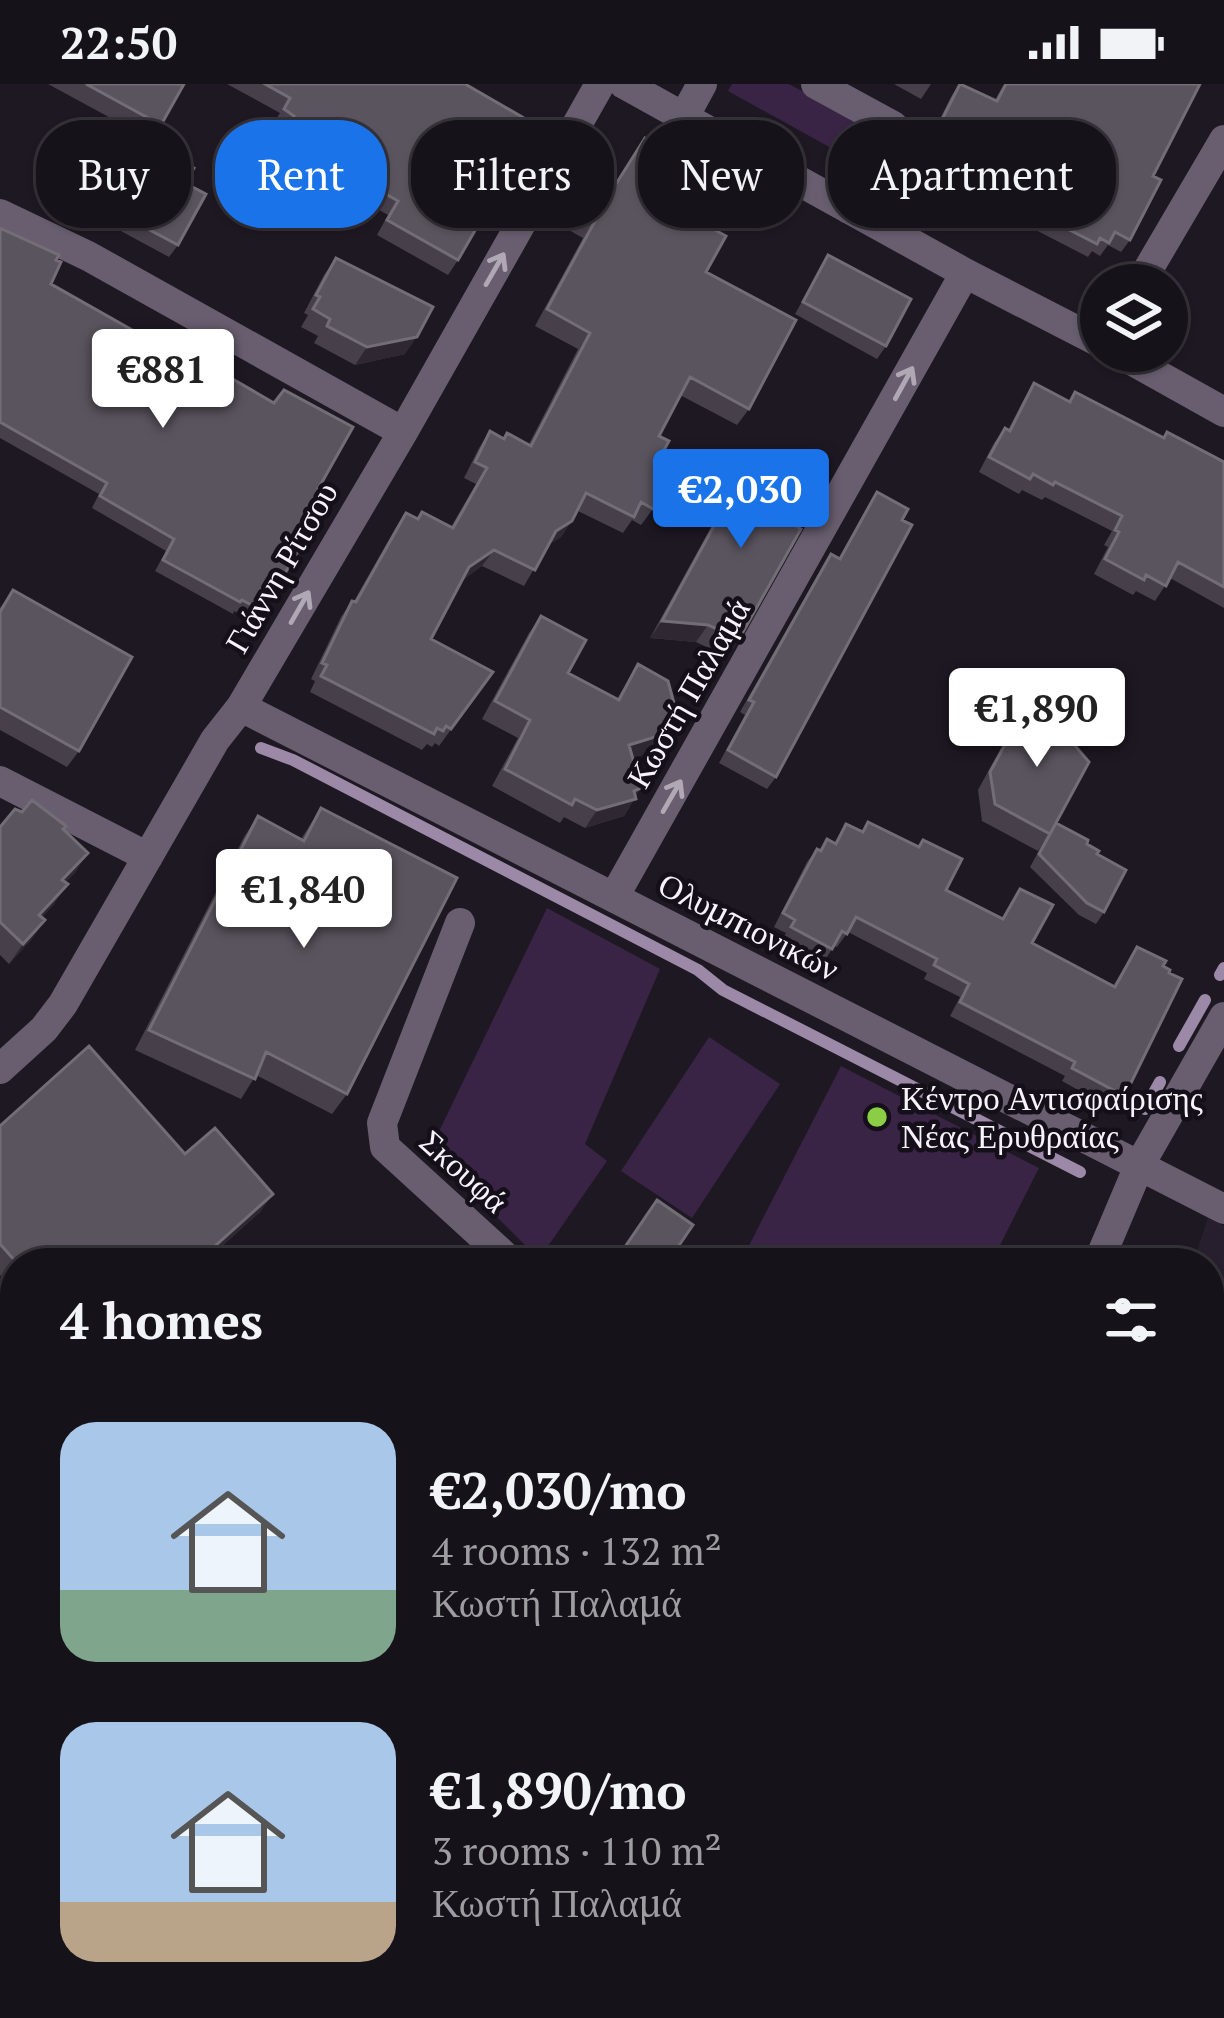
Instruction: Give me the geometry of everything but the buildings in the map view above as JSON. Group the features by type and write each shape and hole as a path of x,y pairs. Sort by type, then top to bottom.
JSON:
{"street":[{"name":"Γιάννη Ρίτσου","path":"0,1069 63,1004 215,740 241,707 403,432 600,84"},
{"path":"624,84 828,197"},
{"path":"683,117 702,84"},
{"path":"817,84 882,120"},
{"path":"1151,264 1224,140"},
{"path":"0,214 88,256 403,432"},
{"path":"883,228 1080,332"},
{"name":"Κωστή Παλαμά","path":"614,897 965,273"},
{"path":"1153,372 1224,412"},
{"name":"Ολυμπιονικών","path":"241,707 1224,1209"},
{"path":"0,781 148,856"},
{"name":"Σκουφά","path":"460,923 382,1123 385,1147 496,1248"},
{"path":"1104,1248 1139,1166 1224,1017"}],"shaded area":[{"path":"732,84 789,84 855,120 828,120 828,146 804,133 804,120 780,120 728,91"},
{"path":"547,908 660,969 585,1144 607,1161 547,1248 528,1248 430,1150"},
{"path":"709,1037 780,1084 692,1218 621,1171"},
{"name":"Κέντρο Αντισφαίρισης Νέας Ερυθραίας","path":"841,1066 1039,1168 999,1248 748,1248"},
{"path":"1208,1218 1224,1226 1224,1248 1198,1248"}],"waterway":[{"path":"261,748 293,760 698,970 723,990 1080,1172"},
{"path":"1220,975 1224,968"},
{"path":"1179,1046 1205,1000"},
{"path":"1145,1109 1160,1082"}],"place":[{"name":"Κέντρο Αντισφαίρισης Νέας Ερυθραίας","path":"877,1117"}]}
